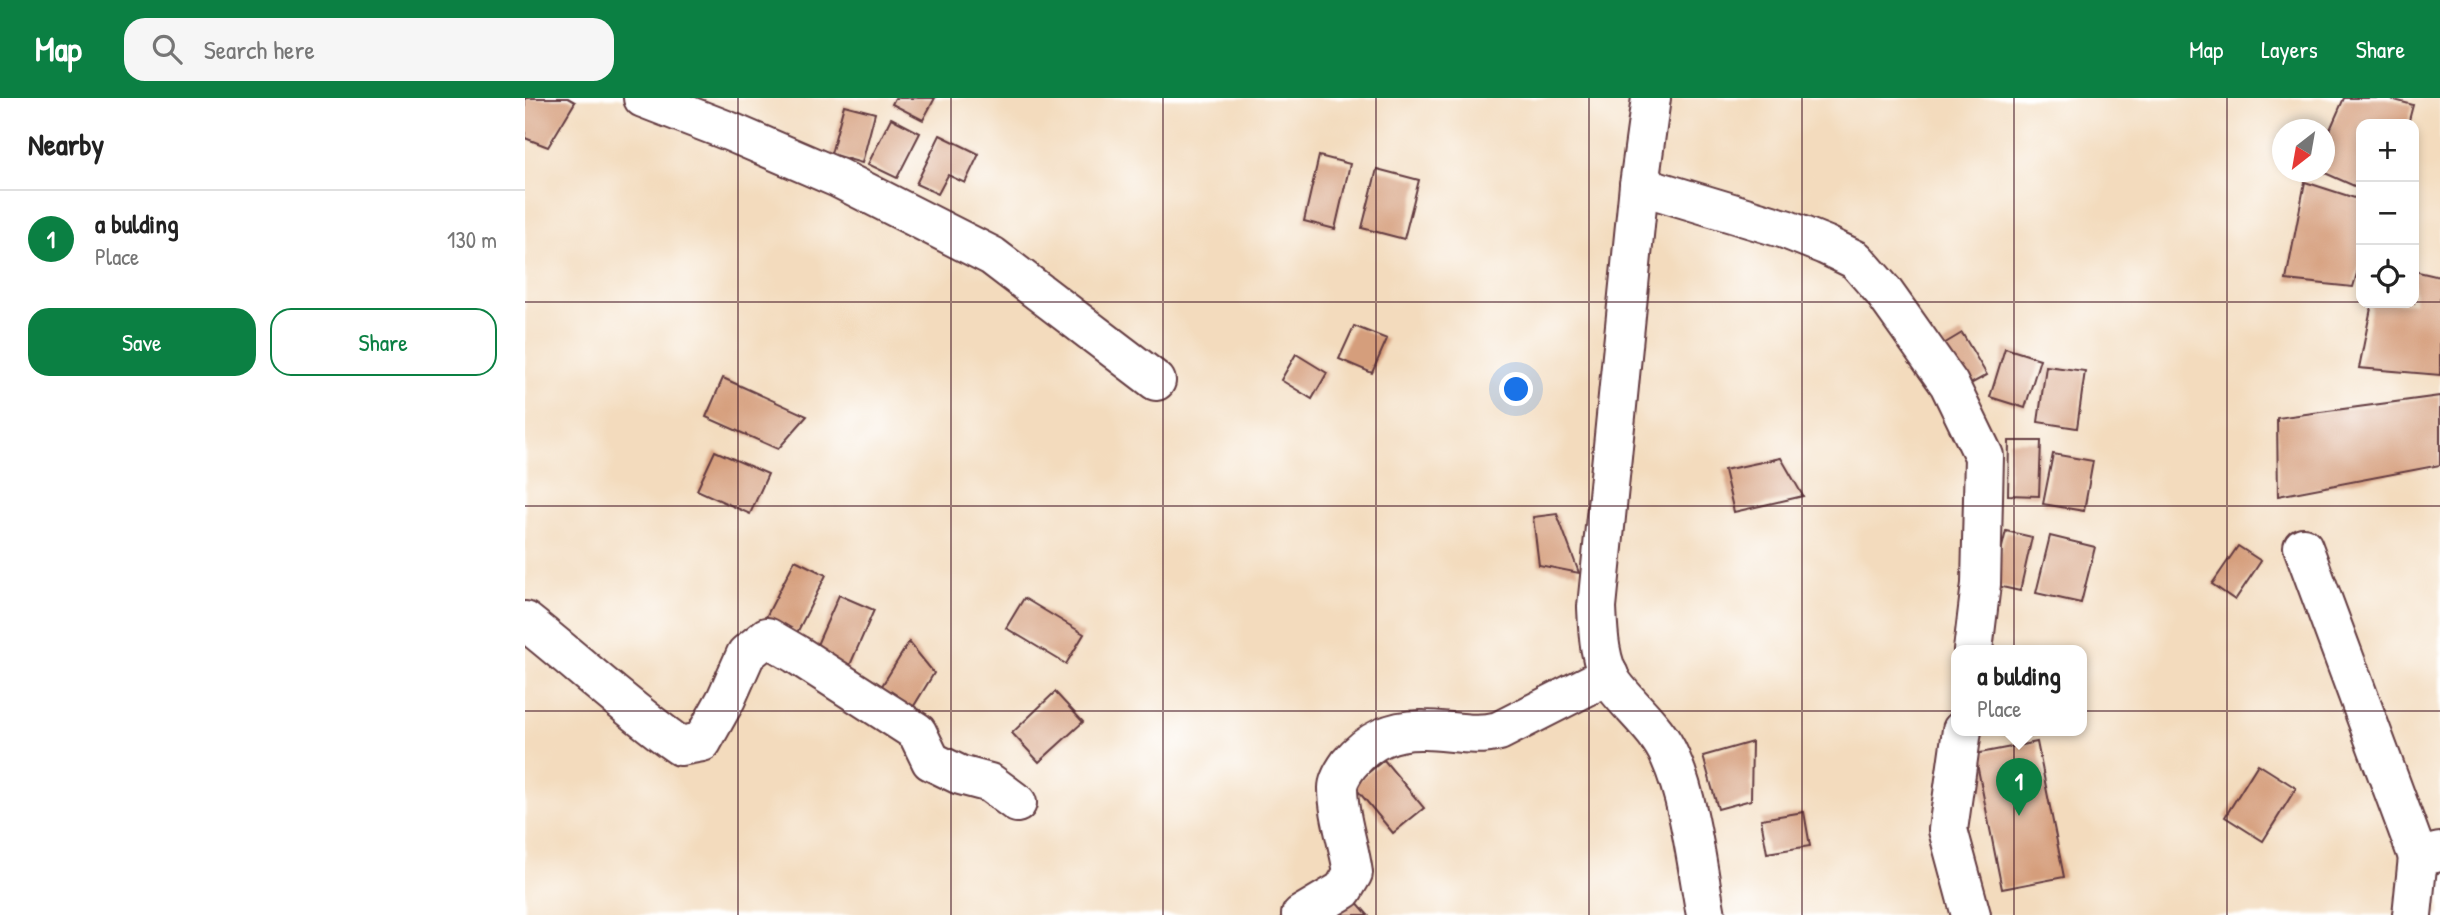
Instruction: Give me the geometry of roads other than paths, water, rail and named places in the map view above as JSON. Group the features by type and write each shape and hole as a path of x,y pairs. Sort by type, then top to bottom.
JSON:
{"street":[{"path":"643,98 838,178 992,256 1156,381"},
{"path":"1651,98 1639,185 1597,607 1602,648 1612,683 1653,730 1669,754 1679,781 1706,915"},
{"path":"1639,185 1785,229 1825,245 1856,260 1883,291 1949,384 1984,456 1981,584 1973,645"},
{"path":"2303,547 2429,854 2411,915"},
{"path":"525,621 644,721 680,746 702,742 726,699 746,654 767,637 917,732 931,761 960,775 990,783 1017,803"},
{"path":"1301,915 1343,890 1353,873 1340,809 1338,784 1360,751 1377,738 1393,732 1415,729 1481,734 1499,732 1609,675"},
{"path":"1961,736 1948,830 1972,915"}],"place":[{"name":"a bulding","path":"2019,816"}]}
